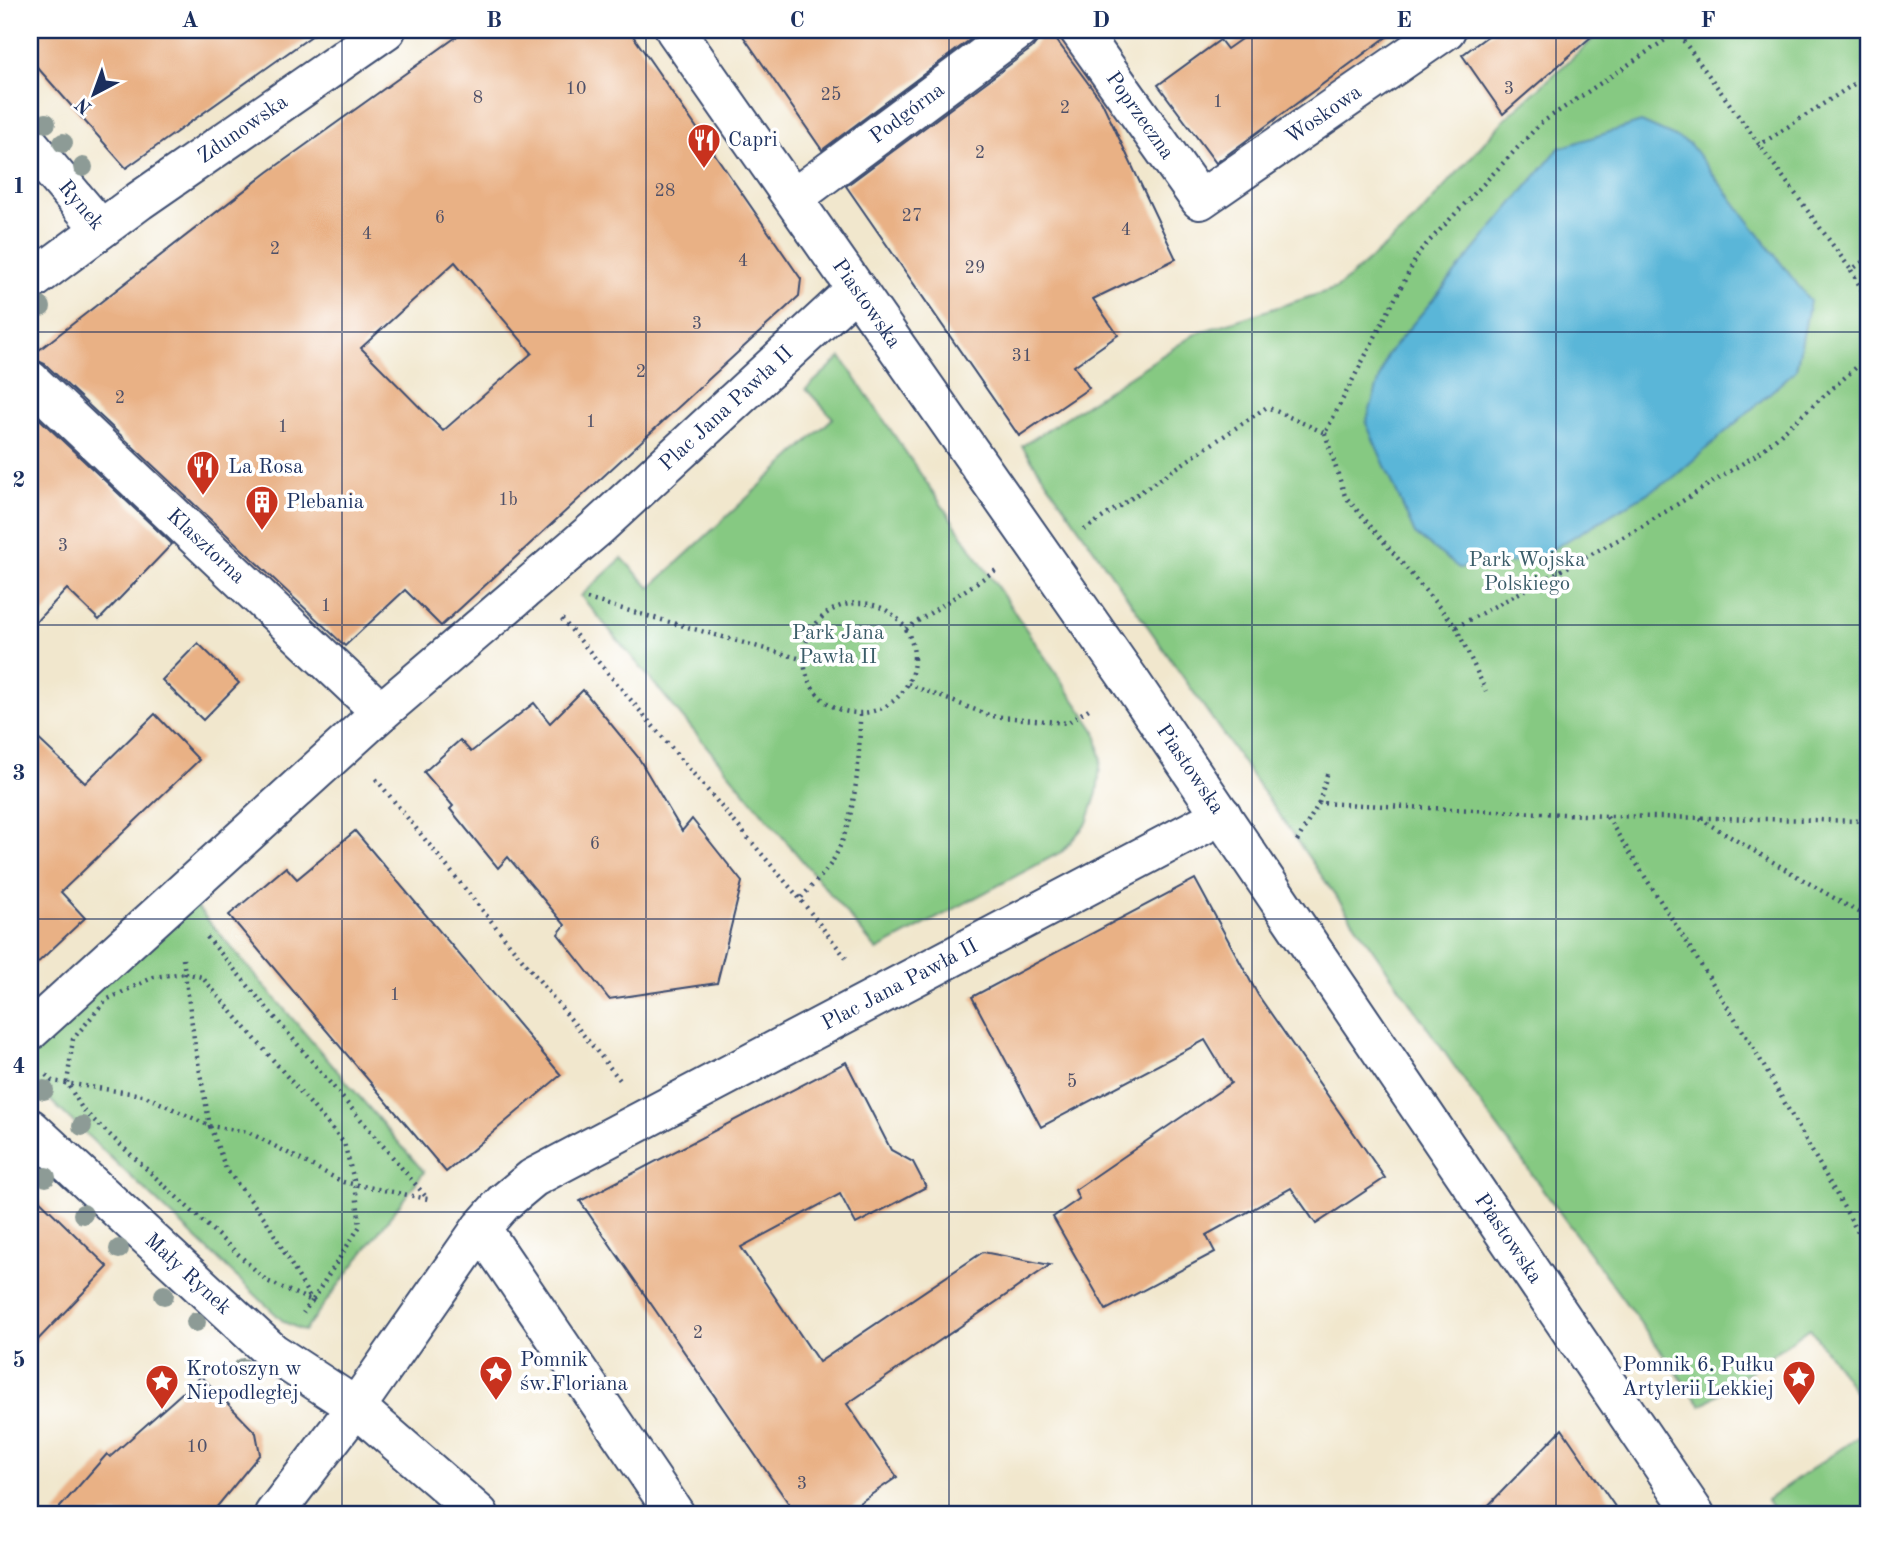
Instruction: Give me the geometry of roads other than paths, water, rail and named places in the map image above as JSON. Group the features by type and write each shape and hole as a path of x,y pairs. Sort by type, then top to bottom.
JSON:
{"street":[{"name":"Zdunowska","path":"101,229 386,30"},
{"name":"Piastowska","path":"675,30 795,197 856,289 1222,815 1695,1514"},
{"name":"Podgórna","path":"795,197 1019,30"},
{"name":"Poprzeczna","path":"1079,30 1200,200"},
{"name":"Woskowa","path":"1200,200 1446,30"},
{"name":"Rynek","path":"30,145 101,229 30,282"},
{"name":"Plac Jana Pawła II","path":"33,1049 176,899 381,712 598,527 856,289"},
{"name":"Klasztorna","path":"30,380 381,712"},
{"name":"Plac Jana Pawła II","path":"481,1228 503,1202 533,1178 576,1154 1222,815"},
{"name":"Mały Rynek","path":"30,1128 272,1352 356,1407 479,1514"},
{"path":"274,1514 356,1407 481,1228 675,1514"}],"water":[{"path":"1641,122 1689,143 1810,301 1796,370 1673,478 1534,560 1459,568 1415,534 1366,423 1387,355 1559,148"}],"place":[{"name":"Capri","path":"704,170"},
{"name":"La Rosa","path":"203,497"},
{"name":"Plebania","path":"262,532"},
{"name":"Pomnik św.Floriana","path":"496,1402"},
{"name":"Pomnik 6. Pułku Artylerii Lekkiej","path":"1799,1407"},
{"name":"Krotoszyn w Niepodległej","path":"162,1411"}],"park label":[{"name":"Park Wojska Polskiego","path":"1527,572"},
{"name":"Park Jana Pawła II","path":"838,645"}]}
